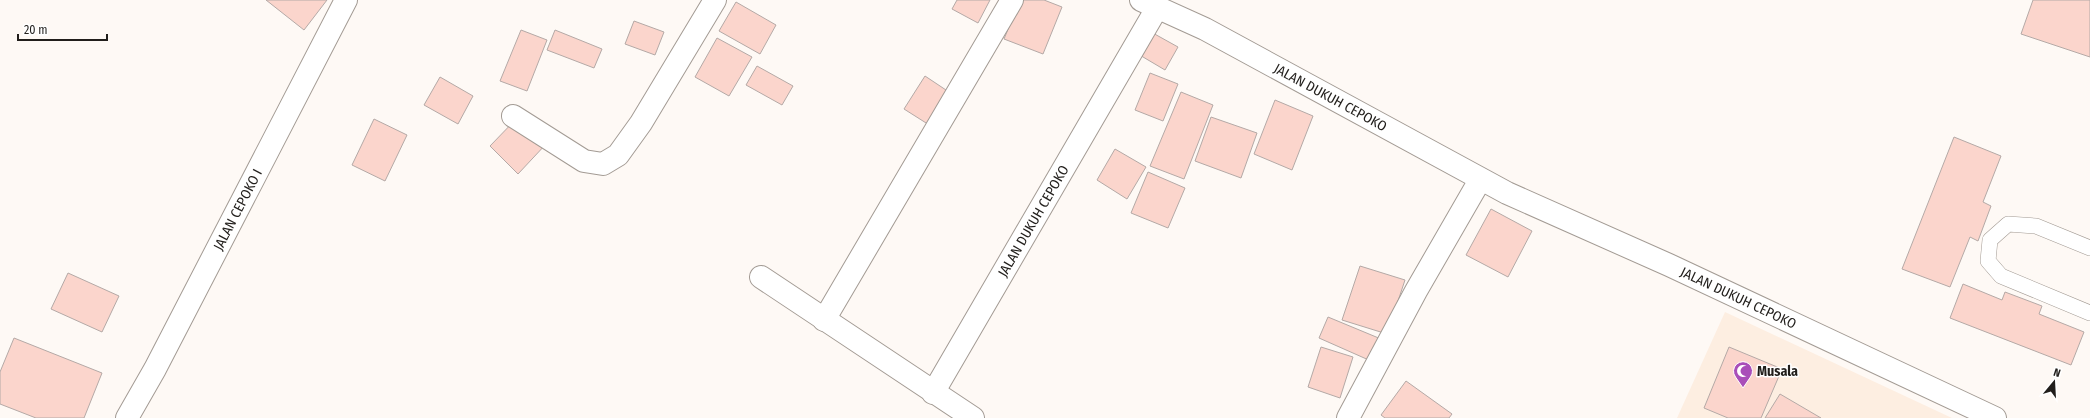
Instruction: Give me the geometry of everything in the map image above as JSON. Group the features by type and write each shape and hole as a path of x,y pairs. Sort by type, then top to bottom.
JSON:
{"street":[{"name":"JALAN CEPOKO I","path":"127,418 158,362 346,0"},
{"path":"513,116 584,161 604,164 618,155 641,123 715,0"},
{"path":"824,320 1012,0"},
{"name":"JALAN DUKUH CEPOKO","path":"933,393 1149,4 1205,29 1480,180 1669,265 1995,418"},
{"path":"1348,418 1416,291 1480,180"},
{"path":"761,277 933,393 974,418"}],"lane":[{"path":"2090,248 2036,226 2008,224 1990,240 1988,261 2001,276 2090,313"}],"shaded area":[{"path":"1725,312 1952,418 1677,418"}],"building":[{"path":"266,0 327,0 304,30"},
{"path":"957,0 990,0 978,23 952,9"},
{"path":"1020,0 1044,0 1062,7 1043,54 1004,39"},
{"path":"2033,0 2090,0 2090,57 2021,34"},
{"path":"736,2 776,25 760,54 719,31"},
{"path":"634,21 664,32 655,55 625,44"},
{"path":"521,30 547,40 527,91 500,81"},
{"path":"555,30 602,49 594,68 547,50"},
{"path":"1151,32 1178,47 1165,70 1138,54"},
{"path":"717,38 752,57 729,96 695,77"},
{"path":"757,66 793,86 782,105 746,85"},
{"path":"1150,73 1178,84 1163,121 1135,110"},
{"path":"925,76 955,96 934,128 904,109"},
{"path":"440,77 473,96 458,124 424,105"},
{"path":"1181,92 1213,105 1184,179 1150,166"},
{"path":"1275,100 1313,116 1292,170 1254,154"},
{"path":"519,116 547,143 518,174 490,146"},
{"path":"1211,117 1257,133 1241,178 1195,161"},
{"path":"374,119 407,135 385,181 352,165"},
{"path":"1954,137 2001,156 1983,202 1991,206 1978,241 1970,237 1950,287 1902,269"},
{"path":"1115,149 1146,167 1127,199 1097,180"},
{"path":"1148,172 1185,188 1168,228 1131,213"},
{"path":"1491,209 1532,231 1508,277 1466,255"},
{"path":"1360,266 1405,280 1387,334 1342,320"},
{"path":"68,273 119,296 102,332 51,309"},
{"path":"1963,284 2002,300 2005,292 2042,306 2039,314 2084,332 2071,365 1950,318"},
{"path":"1328,317 1381,339 1371,361 1319,338"},
{"path":"14,338 102,373 84,418 36,418 0,404 0,372"},
{"path":"1321,347 1353,357 1340,398 1308,387"},
{"name":"Musala","path":"1729,347 1782,369 1761,418 1728,418 1704,408"},
{"path":"1406,381 1452,414 1449,418 1385,418 1381,415"},
{"path":"1780,394 1821,418 1765,418"}],"place":[{"name":"Musala","path":"1743,388"}]}
